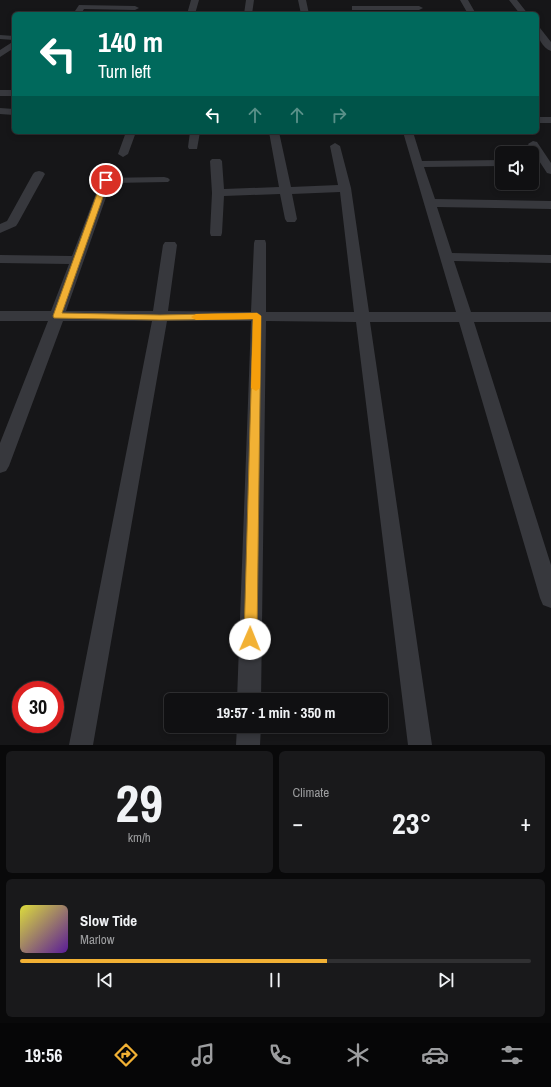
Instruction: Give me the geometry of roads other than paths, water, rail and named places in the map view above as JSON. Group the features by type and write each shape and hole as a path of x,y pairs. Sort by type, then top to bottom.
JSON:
{"street":[{"path":"78,12 88,0"},
{"path":"82,7 133,11 140,0"},
{"path":"192,12 195,0"},
{"path":"248,12 250,0"},
{"path":"302,0 305,12"},
{"path":"353,0 356,11 421,11 416,0"},
{"path":"464,0 471,12"},
{"path":"513,0 522,12"},
{"path":"539,34 549,51"},
{"path":"0,37 12,38"},
{"path":"0,54 12,45"},
{"path":"0,93 12,93"},
{"path":"0,111 12,112"},
{"path":"539,120 551,120"},
{"path":"123,154 130,134"},
{"path":"193,147 195,134"},
{"path":"274,134 291,218"},
{"path":"409,134 551,598"},
{"path":"533,144 551,171"},
{"path":"335,146 345,188 361,316 420,745"},
{"path":"216,161 218,193 216,233"},
{"path":"418,164 495,163"},
{"path":"0,229 12,223 39,174"},
{"path":"0,466 57,316 106,180 164,180"},
{"path":"218,193 345,188"},
{"path":"430,203 551,205"},
{"path":"249,693 257,316 260,243"},
{"path":"81,745 160,317 170,245"},
{"path":"447,257 551,259"},
{"path":"0,259 77,260"},
{"path":"0,316 551,317"},
{"path":"248,733 248,745"}]}
